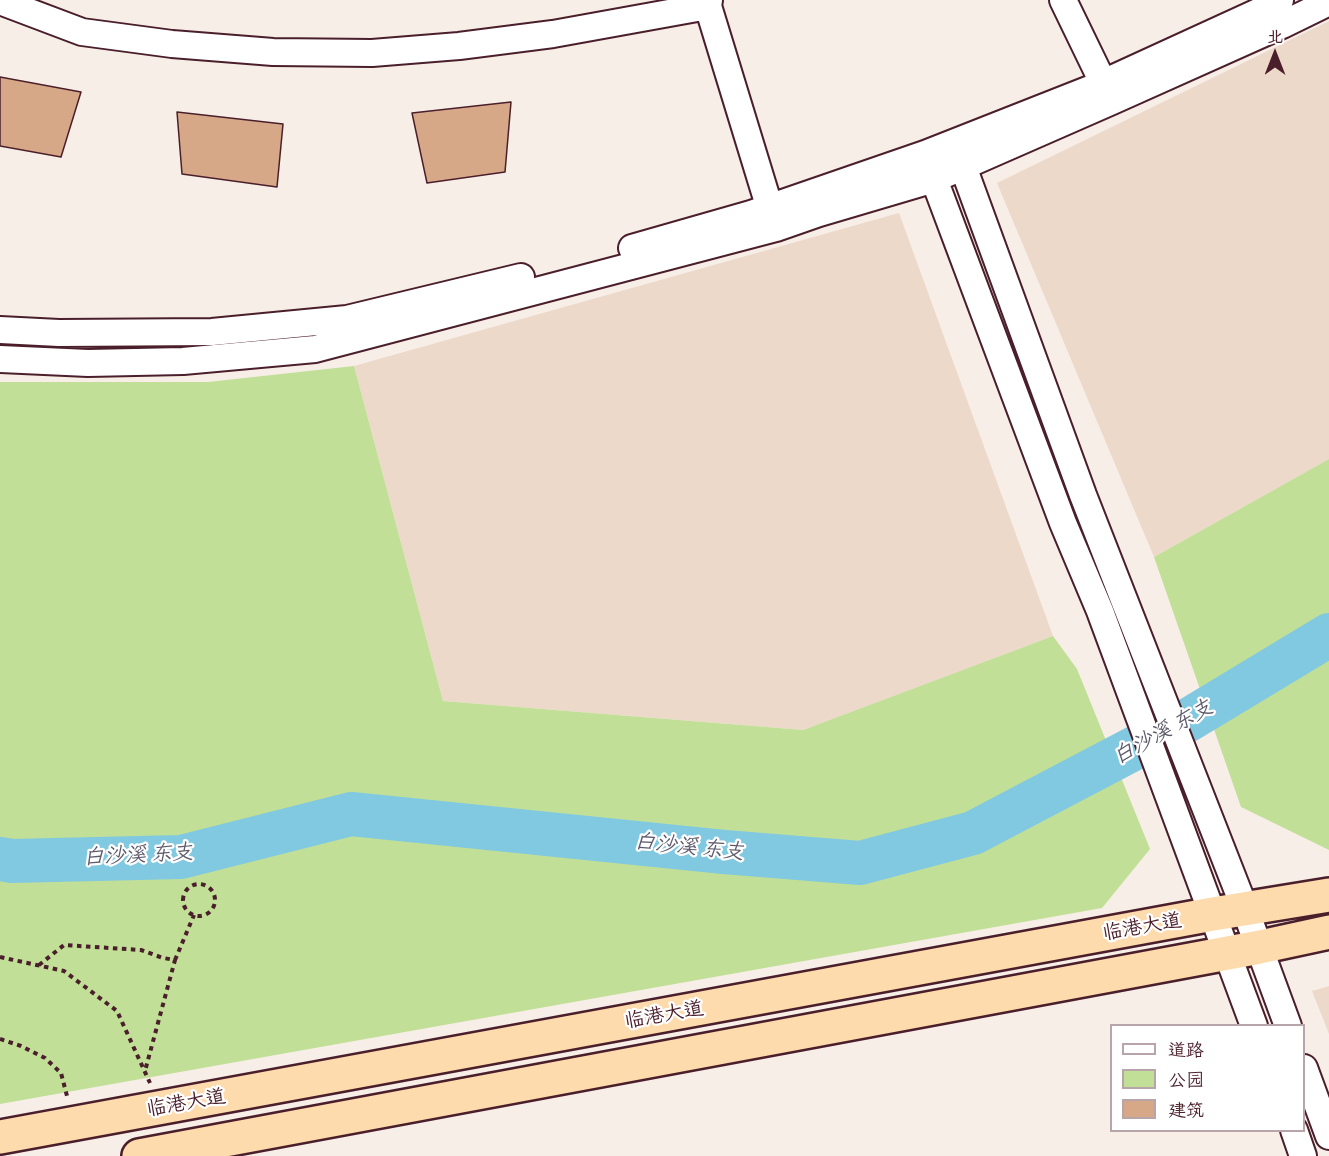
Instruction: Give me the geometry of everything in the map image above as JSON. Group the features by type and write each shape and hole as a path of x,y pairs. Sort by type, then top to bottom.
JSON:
{"highway":[{"name":"临港大道","path":"0,1137 1213,914 1329,895"},
{"name":"临港大道","path":"139,1156 1260,947 1329,932"}],"street":[{"path":"1063,0 1107,92"},
{"path":"0,330 58,333 212,332 347,319 773,218 819,213 934,179 963,166 1281,0"},
{"path":"0,1 82,32 172,44 273,52 328,53 372,53 459,46 553,34 709,3 773,218"},
{"path":"0,359 88,363 183,361 315,349 773,218 954,142 1107,92 1282,25 1329,2"},
{"path":"954,142 1083,495 1260,947 1287,1024"},
{"path":"925,154 1063,523 1101,611 1253,1024"},
{"path":"1305,1071 1329,1136"},
{"path":"1294,1132 1303,1156"}],"path":[{"path":"198,884 208,886 215,894 213,909 205,915 194,915 186,910 183,904 184,894 192,886 198,884"},
{"path":"145,1071 175,960 194,915"},
{"path":"38,965 64,945 141,950 175,960"},
{"path":"0,957 64,971 117,1011 158,1099 160,1108"},
{"path":"0,1039 45,1058 61,1073 72,1124"}],"shaded area":[{"path":"1329,21 1329,459 1154,557 997,183"},
{"path":"899,213 1053,636 803,730 443,701 354,366"},
{"path":"1329,986 1329,1034 1312,991"}],"green space":[{"path":"354,366 443,701 803,730 1053,636 1077,669 1150,849 1102,908 0,1104 0,382 208,382"},
{"path":"1329,459 1329,850 1241,807 1154,557"}],"building":[{"path":"0,77 81,92 61,157 0,146"},
{"path":"511,102 505,172 427,183 412,113"},
{"path":"177,112 283,124 277,187 182,174"}],"waterway":[{"name":"白沙溪 东支","path":"0,859 12,861 181,857 351,814 724,852 860,863 973,833 1190,719 1329,635"}]}
